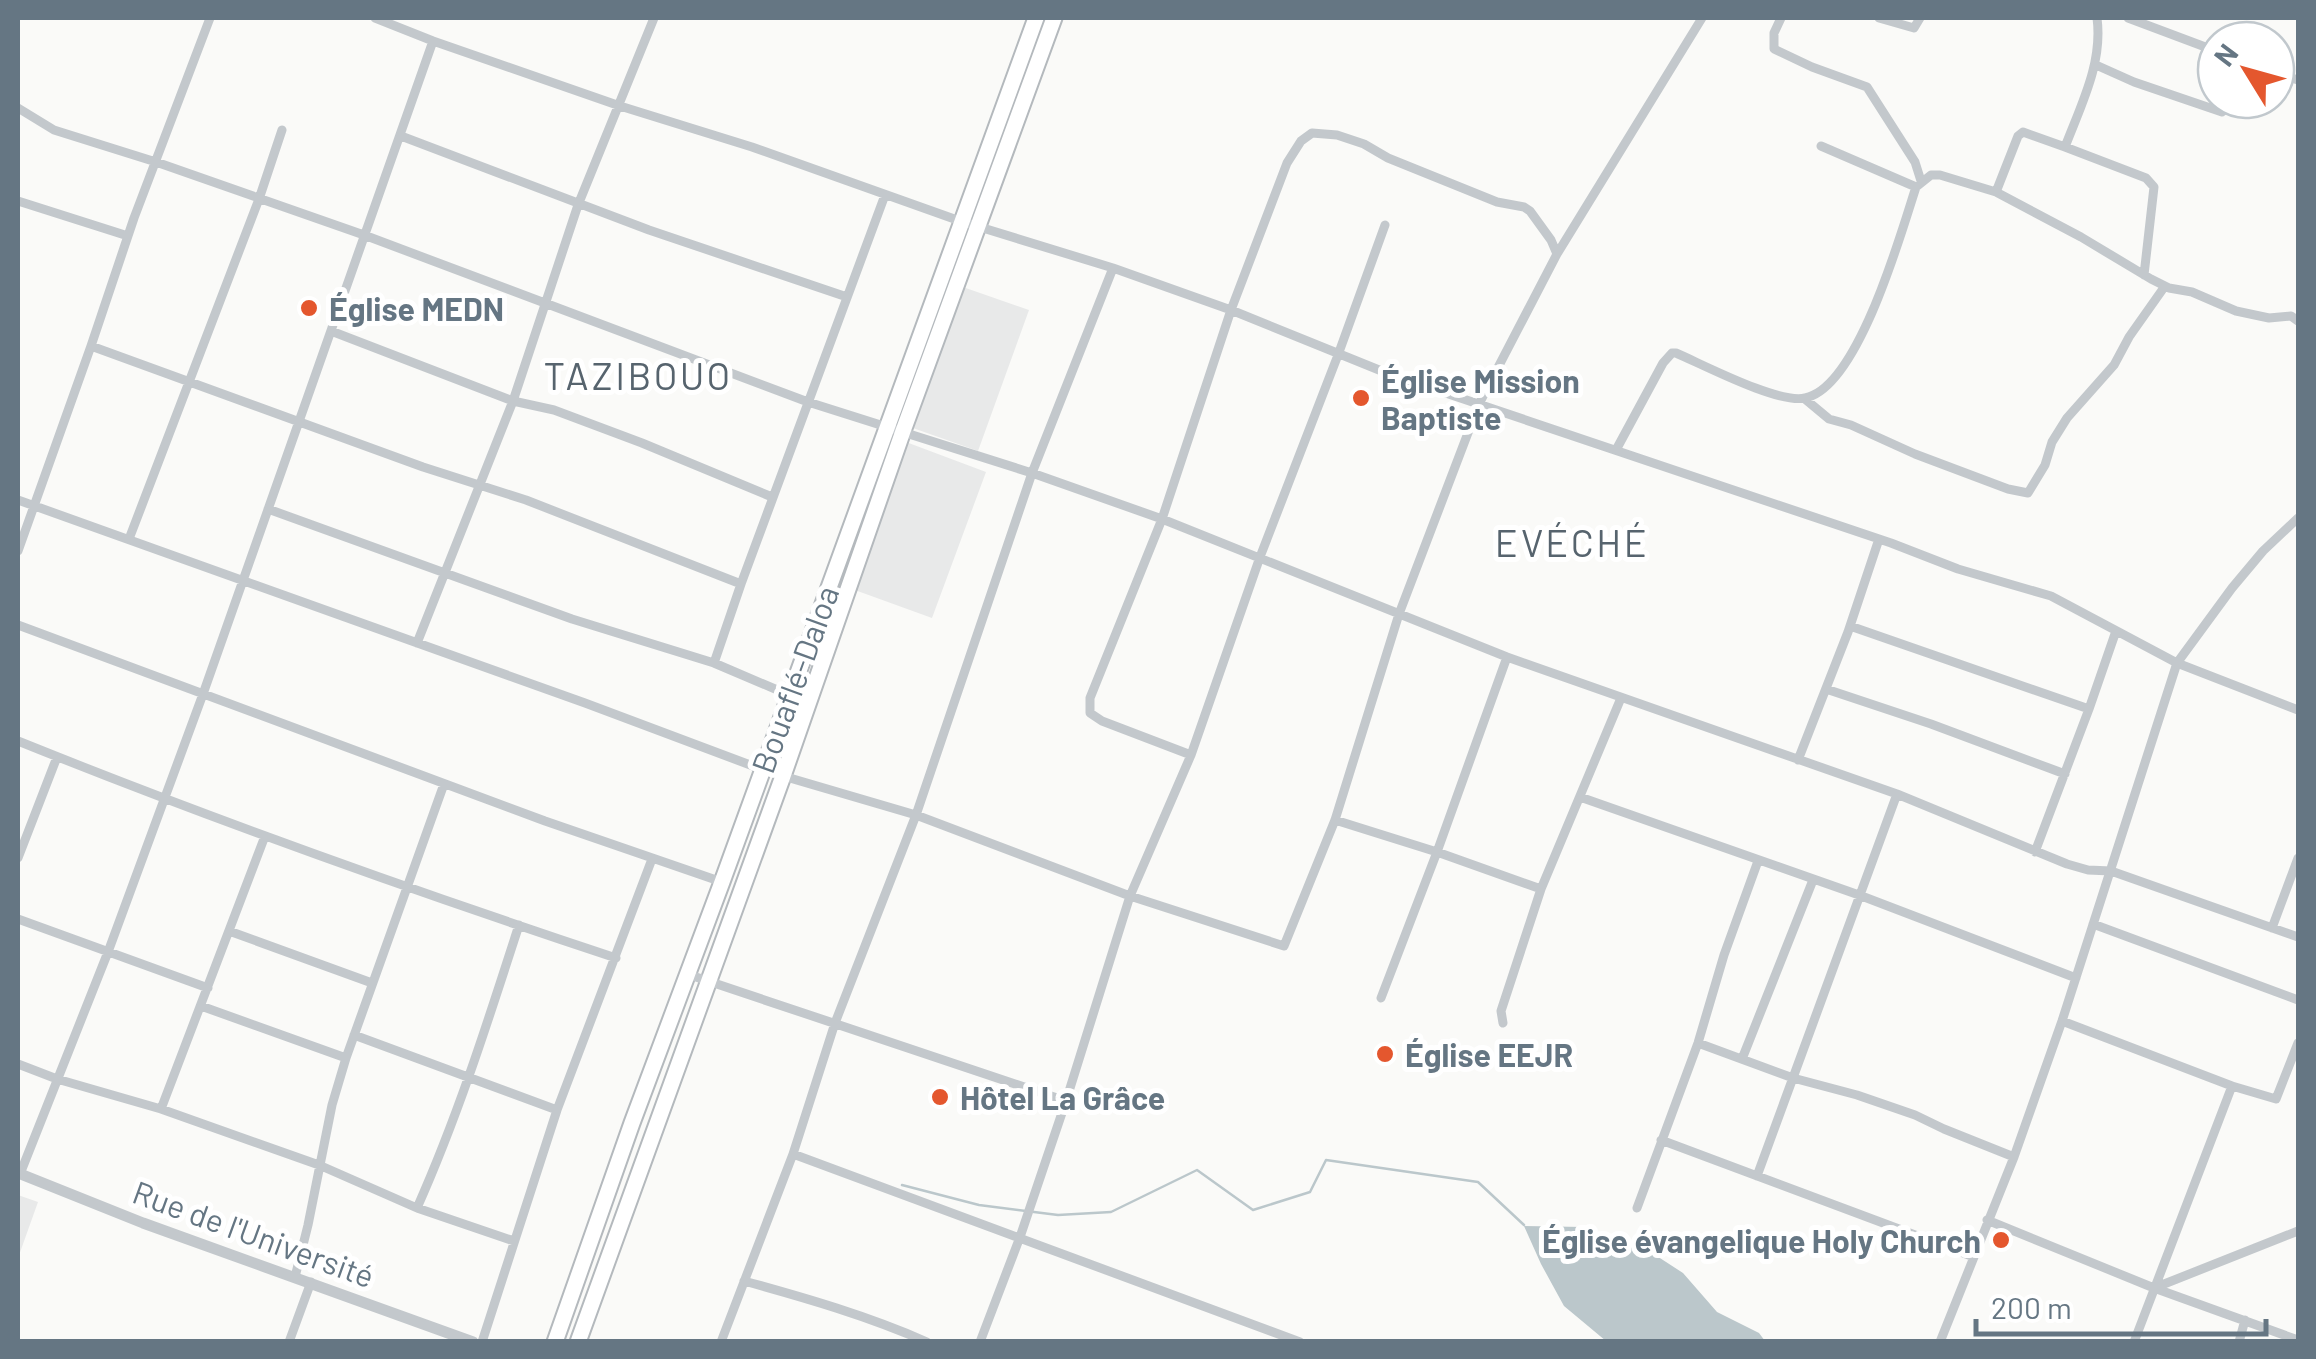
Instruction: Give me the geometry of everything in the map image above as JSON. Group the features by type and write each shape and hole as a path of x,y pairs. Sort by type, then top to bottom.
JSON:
{"highway":[{"name":"Bouaflé-Daloa","path":"555,1342 1036,18"},
{"name":"Bouaflé-Daloa","path":"578,1342 1054,18"}],"street":[{"path":"18,551 128,236 210,18"},
{"path":"375,18 977,227 1113,268 1231,310 1338,355 1479,404 1958,568 2051,596 2177,663 2298,710"},
{"path":"416,643 513,401 578,205 654,18"},
{"path":"784,776 916,815 1130,896 1284,946 1335,820 1399,614 1479,404 1557,254 1702,18"},
{"path":"1781,18 1774,33 1774,49 1868,87 1915,162 1919,184 1880,297 1848,360 1831,382 1805,399"},
{"path":"1879,18 1914,28 1920,18"},
{"path":"2065,147 2096,65 2097,18"},
{"path":"2128,18 2196,44"},
{"path":"19,1174 108,952 204,694 433,41"},
{"path":"2096,65 2196,103"},
{"path":"18,108 54,130 260,198 808,402 1162,519 1507,657 1896,794 2066,864 2110,871 2298,937"},
{"path":"129,540 260,198 282,130"},
{"path":"1996,192 2022,132 2146,178 2154,187 2144,275"},
{"path":"1191,755 1102,722 1090,714 1090,698 1162,519 1231,310 1288,163 1301,141 1312,133 1337,135 1498,202 1524,206 1557,254"},
{"path":"401,136 578,205 847,297"},
{"path":"1821,146 1919,184"},
{"path":"1919,184 1940,174 1996,192 2165,286 2192,292 2236,311 2269,318 2291,316 2298,321"},
{"path":"714,664 885,195"},
{"path":"18,200 128,236"},
{"path":"980,1342 1020,1238 1130,896 1191,755 1260,557 1385,225"},
{"path":"722,1342 793,1154 835,1024 916,815 1032,473 1113,268"},
{"path":"1616,450 1664,362 1676,353 1765,390 1805,399 1829,420 1852,425 1915,454 2028,493 2046,464 2052,442 2114,365 2165,286"},
{"path":"331,331 513,401 554,410 624,436 772,497"},
{"path":"92,346 558,512 741,584"},
{"path":"18,500 761,769"},
{"path":"268,509 572,618 714,664 789,695"},
{"path":"1940,1342 2014,1157 2062,1021 2177,663 2242,576 2298,518"},
{"path":"1798,760 1880,539"},
{"path":"18,625 444,784 722,882"},
{"path":"1850,626 2090,709"},
{"path":"2036,852 2116,631"},
{"path":"1380,998 1507,657"},
{"path":"1826,689 2065,774"},
{"path":"1503,1023 1501,1010 1540,889 1621,698"},
{"path":"18,741 164,800 616,958"},
{"path":"18,858 57,757"},
{"path":"295,1277 346,1058 444,784"},
{"path":"1757,1176 1896,794"},
{"path":"1580,796 1859,895 2076,978"},
{"path":"1335,820 1540,889"},
{"path":"161,1109 265,836"},
{"path":"2272,928 2298,858"},
{"path":"482,1342 558,1110 652,859"},
{"path":"1636,1208 1698,1043 1758,861"},
{"path":"1742,1059 1813,880"},
{"path":"18,919 208,988"},
{"path":"2093,924 2298,1000"},
{"path":"418,1208 470,1078 520,925"},
{"path":"229,931 372,983"},
{"path":"687,974 1066,1101"},
{"path":"201,1006 346,1058"},
{"path":"2062,1021 2276,1099 2298,1043"},
{"path":"354,1035 558,1110"},
{"path":"1698,1043 1792,1078 1915,1115 2014,1157"},
{"path":"18,1064 319,1165 418,1208 514,1241"},
{"path":"2134,1342 2232,1086"},
{"path":"1662,1140 1974,1257"},
{"path":"793,1154 1295,1341"},
{"name":"Rue de l'Université","path":"19,1174 311,1282 443,1336 473,1342"},
{"path":"1988,1220 2154,1288 2298,1340"},
{"path":"2154,1288 2298,1231"},
{"path":"744,1281 812,1300 927,1342"},
{"path":"289,1342 311,1282"},
{"path":"2238,1342 2246,1320"}],"shaded area":[{"path":"960,286 1029,310 978,451 910,427"},
{"path":"906,442 986,472 932,618 852,589"},
{"path":"18,1195 38,1202 18,1258"},
{"path":"1524,1226 1584,1227 1646,1249 1683,1273 1717,1312 1759,1333 1765,1341 1606,1341 1564,1306"}],"waterway":[{"path":"902,1185 979,1205 1058,1215 1111,1212 1197,1170 1253,1210 1310,1192 1326,1160 1478,1182 1524,1225"}],"place":[{"name":"Église MEDN","path":"309,308"},
{"name":"Église Mission Baptiste","path":"1361,398"},
{"name":"Église EEJR","path":"1385,1054"},
{"name":"Hôtel La Grâce","path":"940,1097"},
{"name":"Église évangelique Holy Church","path":"2001,1240"}],"district":[{"name":"TAZIBOUO","path":"638,375"},
{"name":"EVÉCHÉ","path":"1572,542"}]}
